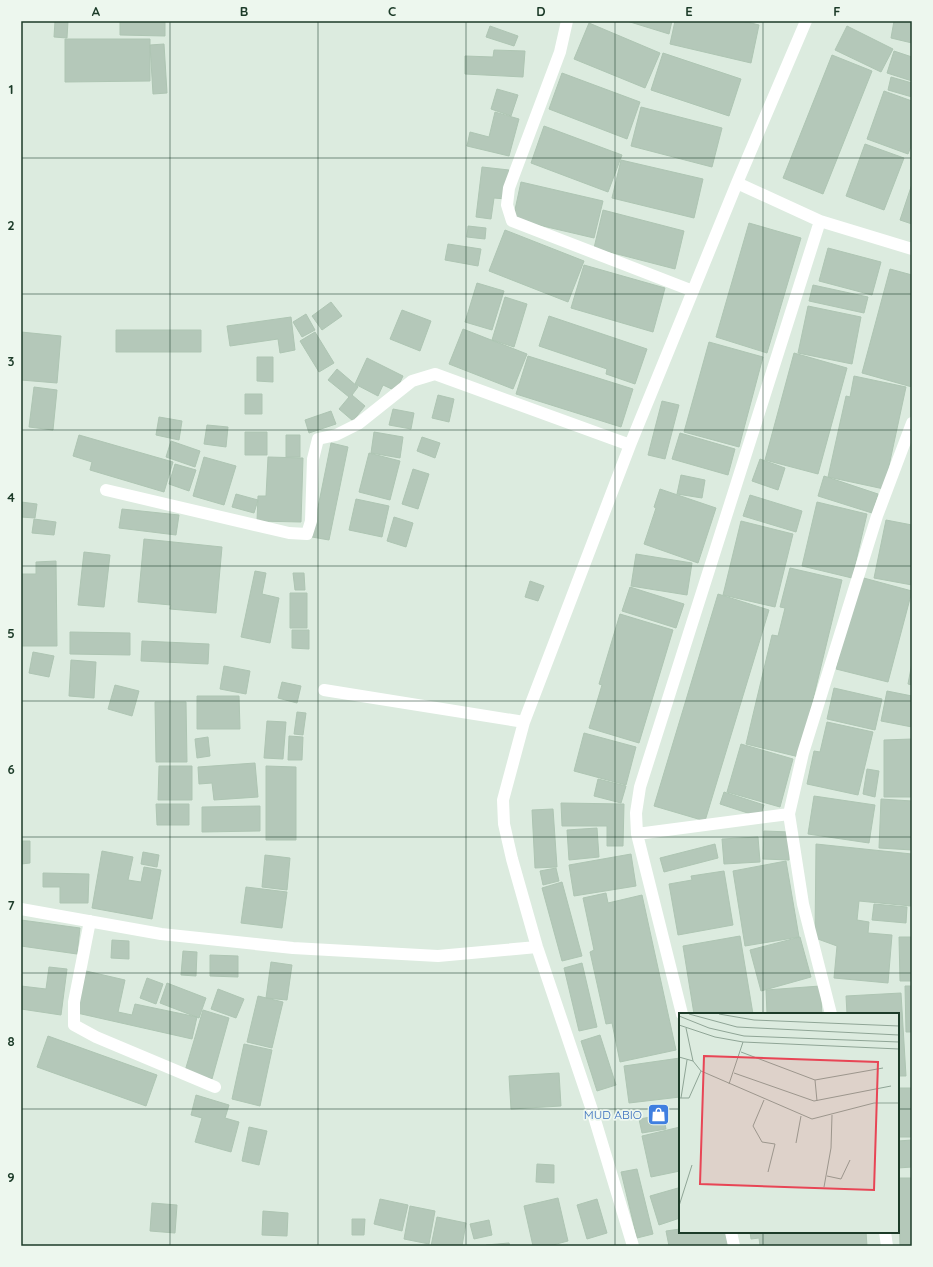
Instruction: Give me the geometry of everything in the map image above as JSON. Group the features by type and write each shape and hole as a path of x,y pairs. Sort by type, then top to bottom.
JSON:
{"street":[{"path":"567,21 560,52 509,188 507,204 512,221 693,291"},
{"path":"634,1246 592,1110 537,948 512,859 504,824 503,800 524,722 630,445 737,183 806,21"},
{"path":"737,183 820,221 912,249"},
{"path":"682,1013 637,834 636,813 640,787 820,221"},
{"path":"106,490 289,533 307,534 311,521 313,459 318,439 336,435 358,424 412,381 435,374 630,445"},
{"path":"831,1013 803,904 789,814 803,753 877,516 912,423"},
{"path":"324,690 524,722"},
{"path":"637,834 789,814"},
{"path":"21,909 161,934 293,948 438,956 537,948"},
{"path":"90,921 74,1002 74,1025 96,1037 215,1087"},
{"path":"731,1233 734,1246"},
{"path":"885,1233 887,1246"}],"building":[{"path":"55,21 68,21 67,38 54,37"},
{"path":"120,21 165,21 165,36 120,35"},
{"path":"627,21 672,21 669,34"},
{"path":"675,21 743,21 759,25 751,63 670,44"},
{"path":"894,21 912,21 912,43 891,38"},
{"path":"589,23 660,53 645,88 574,59"},
{"path":"490,26 518,36 514,46 486,37"},
{"path":"847,26 893,49 881,72 835,50"},
{"path":"65,39 150,39 150,81 65,82"},
{"path":"164,44 167,93 153,94 150,45"},
{"path":"494,50 525,51 523,77 465,74 465,56 493,57"},
{"path":"894,51 912,57 912,81 887,73"},
{"path":"663,53 741,79 729,116 651,90"},
{"path":"832,55 872,71 823,194 783,178"},
{"path":"562,73 640,102 627,139 549,109"},
{"path":"891,77 912,83 912,97 888,90"},
{"path":"497,89 518,95 511,116 491,109"},
{"path":"884,91 912,101 912,144 908,154 867,139"},
{"path":"641,107 722,128 712,167 631,146"},
{"path":"495,112 519,119 509,156 467,146 470,132 489,137"},
{"path":"544,126 622,155 608,192 531,163"},
{"path":"865,144 904,158 884,210 846,196"},
{"path":"621,160 703,179 694,218 612,198"},
{"path":"482,167 509,170 506,199 494,198 491,219 476,217"},
{"path":"521,182 603,201 594,238 513,219"},
{"path":"912,184 912,224 900,220"},
{"path":"603,210 684,231 675,269 594,248"},
{"path":"749,223 801,238 767,353 716,337"},
{"path":"468,226 486,228 485,239 467,237"},
{"path":"505,230 584,261 568,302 489,271"},
{"path":"448,244 481,249 478,266 445,260"},
{"path":"828,248 881,262 872,295 819,281"},
{"path":"584,265 665,288 653,332 571,308"},
{"path":"890,269 912,275 912,387 862,373"},
{"path":"477,283 504,291 492,330 465,322"},
{"path":"813,285 868,297 864,313 809,301"},
{"path":"505,297 527,304 514,347 492,340"},
{"path":"331,302 342,316 322,330 312,316"},
{"path":"808,306 861,317 852,364 798,353"},
{"path":"402,310 431,321 420,351 390,339"},
{"path":"306,314 315,330 302,337 293,322"},
{"path":"549,316 647,349 635,384 606,374 607,369 539,346"},
{"path":"291,317 295,350 280,353 278,339 230,346 227,326"},
{"path":"463,329 527,354 513,389 449,364"},
{"path":"116,330 201,330 201,352 116,352"},
{"path":"21,332 61,336 57,383 21,380"},
{"path":"315,332 334,363 319,372 300,341"},
{"path":"709,342 763,357 739,447 684,432"},
{"path":"794,353 847,368 818,474 765,460"},
{"path":"528,356 633,389 621,427 516,394"},
{"path":"257,357 273,357 273,382 257,381"},
{"path":"367,358 403,376 396,391 383,385 378,396 355,384"},
{"path":"337,369 358,387 352,395 365,406 353,421 339,409 349,397 328,380"},
{"path":"854,376 906,387 884,489 828,477 846,396 850,397"},
{"path":"34,387 57,390 53,430 29,427"},
{"path":"245,394 262,394 262,414 245,414"},
{"path":"438,395 454,399 449,422 432,418"},
{"path":"662,401 679,405 665,459 648,455"},
{"path":"393,409 414,413 411,429 389,425"},
{"path":"331,411 336,424 309,433 305,420"},
{"path":"159,417 182,421 179,440 156,435"},
{"path":"207,425 228,427 226,447 204,444"},
{"path":"245,432 267,432 267,455 245,455"},
{"path":"374,432 403,437 400,458 371,453"},
{"path":"680,433 735,449 728,475 672,459"},
{"path":"79,435 173,462 164,492 90,470 92,462 73,456"},
{"path":"286,435 300,435 300,457 286,457"},
{"path":"422,437 440,443 435,458 417,451"},
{"path":"171,441 200,451 195,467 166,457"},
{"path":"331,443 348,447 329,540 312,537"},
{"path":"369,453 400,461 390,500 359,492"},
{"path":"204,457 236,466 224,505 193,496"},
{"path":"268,457 303,458 301,522 257,521 258,496 266,496"},
{"path":"760,459 785,468 778,490 752,481"},
{"path":"175,464 196,470 189,491 169,484"},
{"path":"413,469 429,474 418,509 402,504"},
{"path":"681,475 705,480 702,498 677,494"},
{"path":"824,476 878,494 872,513 818,496"},
{"path":"660,489 716,508 698,563 644,544 656,508 654,507"},
{"path":"236,494 258,500 254,513 232,507"},
{"path":"750,495 802,511 796,532 743,516"},
{"path":"356,499 389,506 382,537 349,530"},
{"path":"21,502 37,504 35,518 21,517"},
{"path":"817,502 867,514 852,578 802,566"},
{"path":"122,509 179,515 176,535 119,528"},
{"path":"394,517 413,523 406,547 387,541"},
{"path":"34,519 56,522 54,535 32,533"},
{"path":"886,520 912,525 912,585 874,578"},
{"path":"741,521 793,534 775,607 723,595"},
{"path":"144,539 222,547 216,613 170,609 171,605 138,602"},
{"path":"84,552 110,555 104,607 78,605"},
{"path":"636,554 692,563 687,595 631,586"},
{"path":"56,561 57,646 21,646 21,574 36,574 36,562"},
{"path":"790,568 842,580 799,757 746,744 772,635 778,636 785,608 780,607"},
{"path":"255,571 266,573 262,594 279,598 270,643 241,637"},
{"path":"293,573 304,573 305,590 295,590"},
{"path":"860,577 912,591 888,682 836,669"},
{"path":"530,581 544,586 538,601 525,597"},
{"path":"630,587 684,604 676,628 622,611"},
{"path":"290,593 307,593 307,628 290,628"},
{"path":"718,594 769,610 705,821 654,806"},
{"path":"620,614 673,630 639,743 589,728 602,685 599,684"},
{"path":"292,630 309,630 309,649 292,648"},
{"path":"70,632 130,633 130,655 70,654"},
{"path":"142,641 209,644 208,664 141,661"},
{"path":"33,652 54,656 49,677 29,673"},
{"path":"71,660 96,662 94,698 69,696"},
{"path":"912,663 912,685 908,684"},
{"path":"224,666 250,671 246,694 220,689"},
{"path":"282,682 301,686 297,703 278,698"},
{"path":"115,685 139,691 132,716 108,709"},
{"path":"834,688 882,699 875,730 827,719"},
{"path":"887,691 912,696 912,727 881,721"},
{"path":"197,696 239,696 240,729 197,729"},
{"path":"155,702 186,702 187,762 156,762"},
{"path":"297,712 306,713 303,735 294,734"},
{"path":"267,721 286,722 283,759 264,758"},
{"path":"827,722 873,732 858,795 807,784 814,751 820,752"},
{"path":"584,733 636,747 626,785 574,771"},
{"path":"289,736 303,737 302,760 288,760"},
{"path":"208,737 210,756 197,758 195,739"},
{"path":"912,739 912,797 884,797 884,740"},
{"path":"741,744 793,759 780,807 727,792"},
{"path":"255,763 258,797 214,800 212,783 199,784 198,767"},
{"path":"159,766 192,766 192,800 158,800"},
{"path":"266,766 296,767 296,840 266,840"},
{"path":"867,769 879,771 875,797 863,794"},
{"path":"598,779 626,786 621,803 594,796"},
{"path":"724,792 764,805 760,817 720,804"},
{"path":"814,796 875,805 869,843 808,834"},
{"path":"881,799 912,801 912,850 879,848"},
{"path":"561,803 624,804 623,846 607,846 607,826 562,826"},
{"path":"156,804 189,804 189,825 157,825"},
{"path":"260,806 260,831 202,832 202,807"},
{"path":"553,809 557,867 535,868 532,810"},
{"path":"597,828 599,857 569,860 567,830"},
{"path":"764,831 790,832 789,860 763,859"},
{"path":"758,837 760,862 724,864 722,839"},
{"path":"21,841 30,841 30,863 21,864"},
{"path":"715,844 718,858 664,872 660,858"},
{"path":"816,844 912,854 911,906 859,901 857,920 869,922 868,933 892,935 888,983 834,978 837,946 815,938"},
{"path":"102,851 133,857 128,880 141,882 144,867 161,870 152,919 92,908"},
{"path":"143,852 159,855 157,867 141,864"},
{"path":"631,854 636,886 574,896 569,865"},
{"path":"265,855 290,858 287,890 262,887"},
{"path":"786,861 799,937 745,946 733,871"},
{"path":"556,868 559,881 543,885 540,871"},
{"path":"724,871 733,925 678,935 669,884 692,880 691,876"},
{"path":"43,873 89,874 88,903 60,903 60,887 43,887"},
{"path":"562,882 582,956 562,961 542,888"},
{"path":"246,887 287,892 282,928 241,923"},
{"path":"606,893 608,903 642,895 676,1050 620,1062 612,1023 606,1024 590,952 594,950 583,898"},
{"path":"874,904 907,907 906,923 872,920"},
{"path":"21,920 80,928 77,954 21,946"},
{"path":"740,936 753,1013 694,1013 683,946"},
{"path":"800,937 811,977 761,991 750,950"},
{"path":"899,937 912,937 912,981 900,981"},
{"path":"112,940 129,941 129,959 111,958"},
{"path":"183,951 197,952 196,976 181,975"},
{"path":"210,955 238,956 238,977 210,976"},
{"path":"271,962 292,965 287,1000 266,998"},
{"path":"582,963 597,1027 579,1031 564,968"},
{"path":"49,967 67,969 61,1015 21,1009 21,986 46,989"},
{"path":"86,971 125,980 118,1012 132,1015 135,1004 197,1017 192,1039 77,1013"},
{"path":"147,978 163,984 156,1004 140,998"},
{"path":"167,983 206,998 199,1018 160,1003"},
{"path":"820,986 822,1013 767,1013 766,990"},
{"path":"905,986 912,986 912,1032 906,1032"},
{"path":"218,989 244,999 236,1018 211,1009"},
{"path":"901,993 906,1076 899,1076 899,1013 847,1013 846,996"},
{"path":"258,996 283,1002 272,1048 247,1042"},
{"path":"203,1010 229,1018 212,1079 185,1071"},
{"path":"600,1035 616,1085 597,1091 581,1041"},
{"path":"48,1036 157,1075 146,1106 37,1067"},
{"path":"244,1044 272,1050 260,1106 232,1099"},
{"path":"679,1058 679,1097 629,1103 624,1066"},
{"path":"559,1073 561,1106 511,1109 509,1076"},
{"path":"899,1088 912,1088 912,1137 899,1137"},
{"path":"196,1095 229,1105 225,1118 239,1122 231,1152 195,1142 202,1118 191,1115"},
{"path":"663,1115 666,1129 642,1133 639,1119"},
{"path":"249,1127 267,1131 259,1165 242,1161"},
{"path":"679,1127 679,1171 651,1177 642,1136"},
{"path":"912,1140 912,1167 899,1168 899,1141"},
{"path":"537,1164 554,1165 554,1183 536,1182"},
{"path":"637,1169 653,1234 637,1238 621,1172"},
{"path":"899,1178 912,1178 912,1246 900,1246"},
{"path":"678,1188 679,1218 659,1225 650,1196"},
{"path":"558,1198 568,1241 549,1246 533,1246 524,1206"},
{"path":"380,1199 408,1205 402,1231 374,1224"},
{"path":"597,1199 607,1233 587,1239 577,1205"},
{"path":"152,1203 177,1205 175,1233 150,1231"},
{"path":"410,1206 435,1211 429,1244 404,1239"},
{"path":"263,1211 288,1213 287,1236 262,1235"},
{"path":"437,1217 466,1223 462,1246 431,1246"},
{"path":"352,1219 365,1219 364,1235 352,1235"},
{"path":"489,1220 492,1235 474,1239 470,1224"},
{"path":"679,1229 679,1233 727,1233 730,1246 669,1246 666,1231"},
{"path":"750,1233 866,1233 867,1246 760,1246 759,1238 751,1239"},
{"path":"509,1243 510,1246 486,1246 486,1245"}],"place":[{"name":"MUD ABIO","path":"658,1114"}]}
